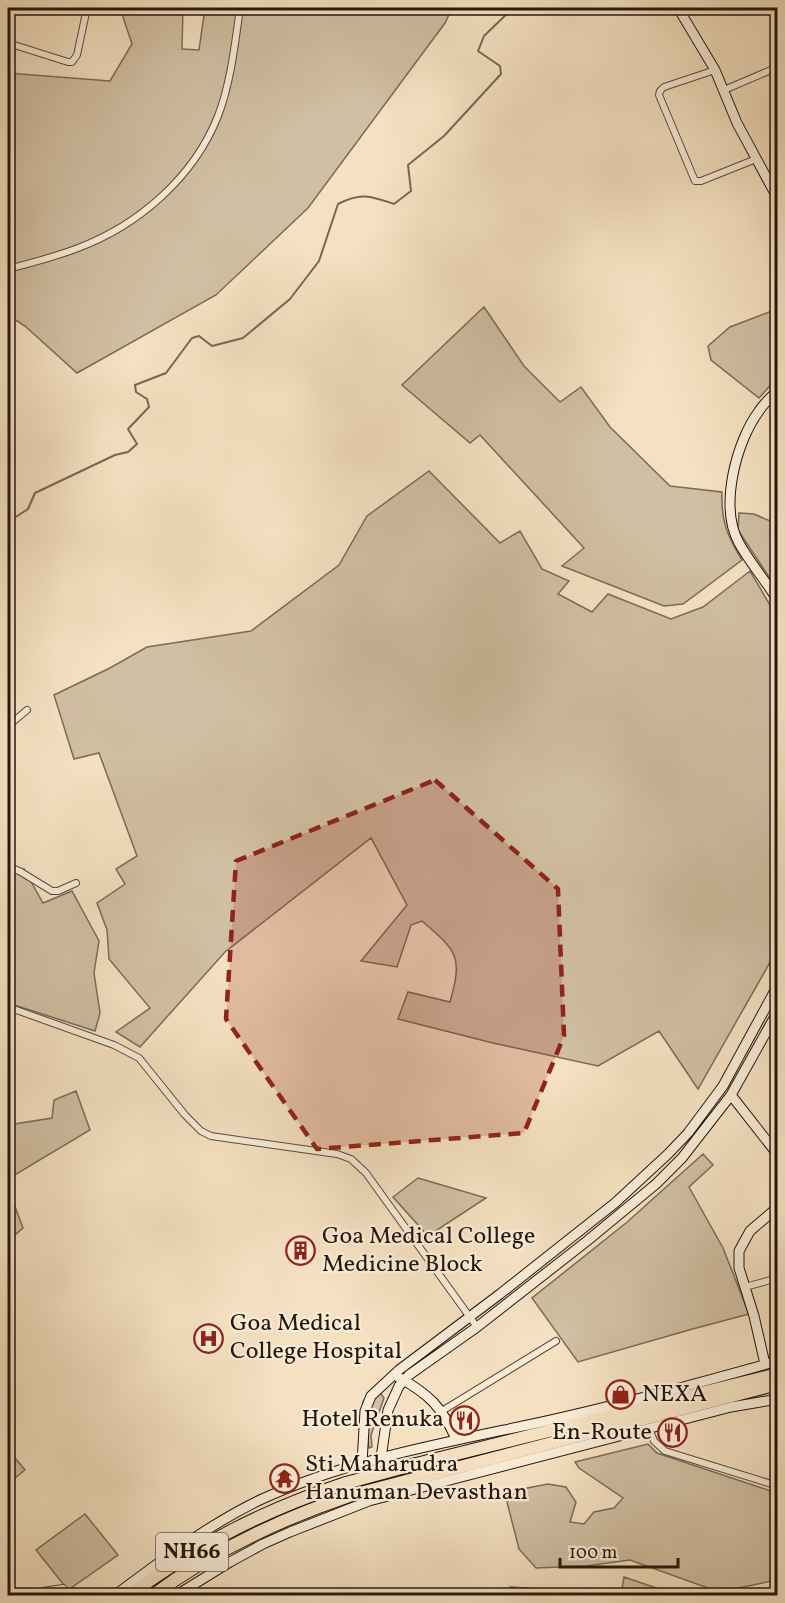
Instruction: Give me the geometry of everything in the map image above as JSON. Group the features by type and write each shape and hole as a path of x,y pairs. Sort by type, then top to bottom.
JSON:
{"highway":[{"name":"NH66","path":"128,1596 200,1546 298,1500 416,1464 777,1374"},
{"name":"NH66","path":"152,1596 217,1553 305,1511 349,1496 777,1384"}],"main road":[{"path":"678,8 715,70 737,123 777,199"},
{"path":"777,390 759,411 743,441 731,486 730,508 732,524 739,542 777,601"},
{"path":"369,1501 362,1463 365,1411 370,1396 393,1375 615,1203 681,1140 723,1086 777,985"},
{"path":"389,1495 381,1458 388,1410 395,1391 403,1380 477,1327 656,1184 699,1140 731,1095 777,1011"},
{"path":"731,1095 777,1155"},
{"path":"765,1364 739,1268 739,1251 750,1231 777,1207"},
{"path":"114,1596 221,1520 262,1499 314,1479 381,1458 456,1439 640,1399 777,1361"},
{"path":"393,1375 424,1392 442,1411 456,1439"},
{"path":"175,1596 263,1544 369,1501 731,1407 777,1399"}],"street":[{"path":"8,43 72,62 77,55 87,8"},
{"path":"8,269 80,248 139,215 168,191 199,153 218,116 226,87 240,8"},
{"path":"724,90 777,68"},
{"path":"715,70 664,87 659,95 695,181 701,181 756,159"},
{"path":"8,726 27,710"},
{"path":"8,866 52,891 58,891 76,883"},
{"path":"8,1007 114,1045 139,1058 185,1116 201,1131 211,1136 337,1154 351,1159 366,1173 477,1327"},
{"path":"745,1287 777,1278"},
{"path":"442,1411 556,1341"},
{"path":"649,1428 654,1441 665,1451 777,1486"},
{"path":"35,1596 43,1591 63,1588 68,1596"}],"highlighted area":[{"path":"435,780 558,889 564,1036 524,1133 317,1149 226,1019 236,861"}],"shaded area":[{"path":"120,8 183,8 182,49 199,50 205,8 452,8 445,23 308,208 216,295 77,373 25,326 8,315 8,73 110,81 132,44"},
{"path":"484,307 524,366 560,402 581,387 610,427 670,486 722,492 726,528 742,560 683,604 664,606 562,566 584,548 480,435 470,443 402,385"},
{"path":"777,309 777,378 759,398 711,360 708,346 730,327"},
{"path":"429,471 500,543 520,531 542,569 569,581 558,594 592,612 608,594 671,619 703,607 750,571 777,617 777,950 698,1089 659,1031 598,1066 398,1019 408,992 450,1002 456,964 450,948 422,921 411,925 397,967 361,961 407,905 371,838 225,952 140,1047 116,1032 150,1008 109,959 107,930 97,903 125,884 116,869 137,856 99,753 74,759 54,695 147,647 251,631 339,565 367,516"},
{"path":"739,513 754,514 777,524 777,589 738,530"},
{"path":"24,869 43,903 72,891 99,941 94,973 100,1013 95,1031 8,1003 8,876"},
{"path":"76,1091 90,1130 8,1179 8,1125 52,1118 54,1100"},
{"path":"703,1154 713,1165 689,1187 723,1248 749,1314 578,1362 532,1298 626,1223"},
{"path":"418,1178 486,1198 428,1236 393,1197"},
{"path":"8,1188 23,1228 8,1241"},
{"path":"380,1392 384,1398 371,1435 372,1447 369,1448 363,1402 366,1397"},
{"path":"648,1444 657,1453 777,1493 777,1580 719,1592 630,1560 586,1566 536,1568 519,1549 507,1502 517,1490 548,1484 566,1487 576,1502 570,1522 584,1524 594,1512 614,1508 623,1498 579,1468 575,1462"},
{"path":"15,1458 25,1470 9,1483 8,1464"},
{"path":"85,1514 118,1555 68,1590 36,1550"},
{"path":"624,1577 677,1595 621,1595"},
{"path":"510,1587 558,1590 559,1595 513,1595"}],"waterway":[{"path":"8,522 28,509 35,493 115,455 128,452 137,444 128,429 149,407 147,399 136,392 135,385 166,373 192,338 199,336 212,346 243,338 290,299 319,261 338,204 366,196 394,204 411,191 408,165 444,136 501,74 500,66 478,51 484,36 513,8"}],"place":[{"name":"Goa Medical College Medicine Block","path":"301,1251"},
{"name":"Goa Medical College Hospital","path":"209,1338"},
{"name":"NEXA","path":"621,1395"},
{"name":"Hotel Renuka","path":"465,1420"},
{"name":"En-Route","path":"673,1433"},
{"name":"Sti Maharudra Hanuman Devasthan","path":"284,1479"}]}
